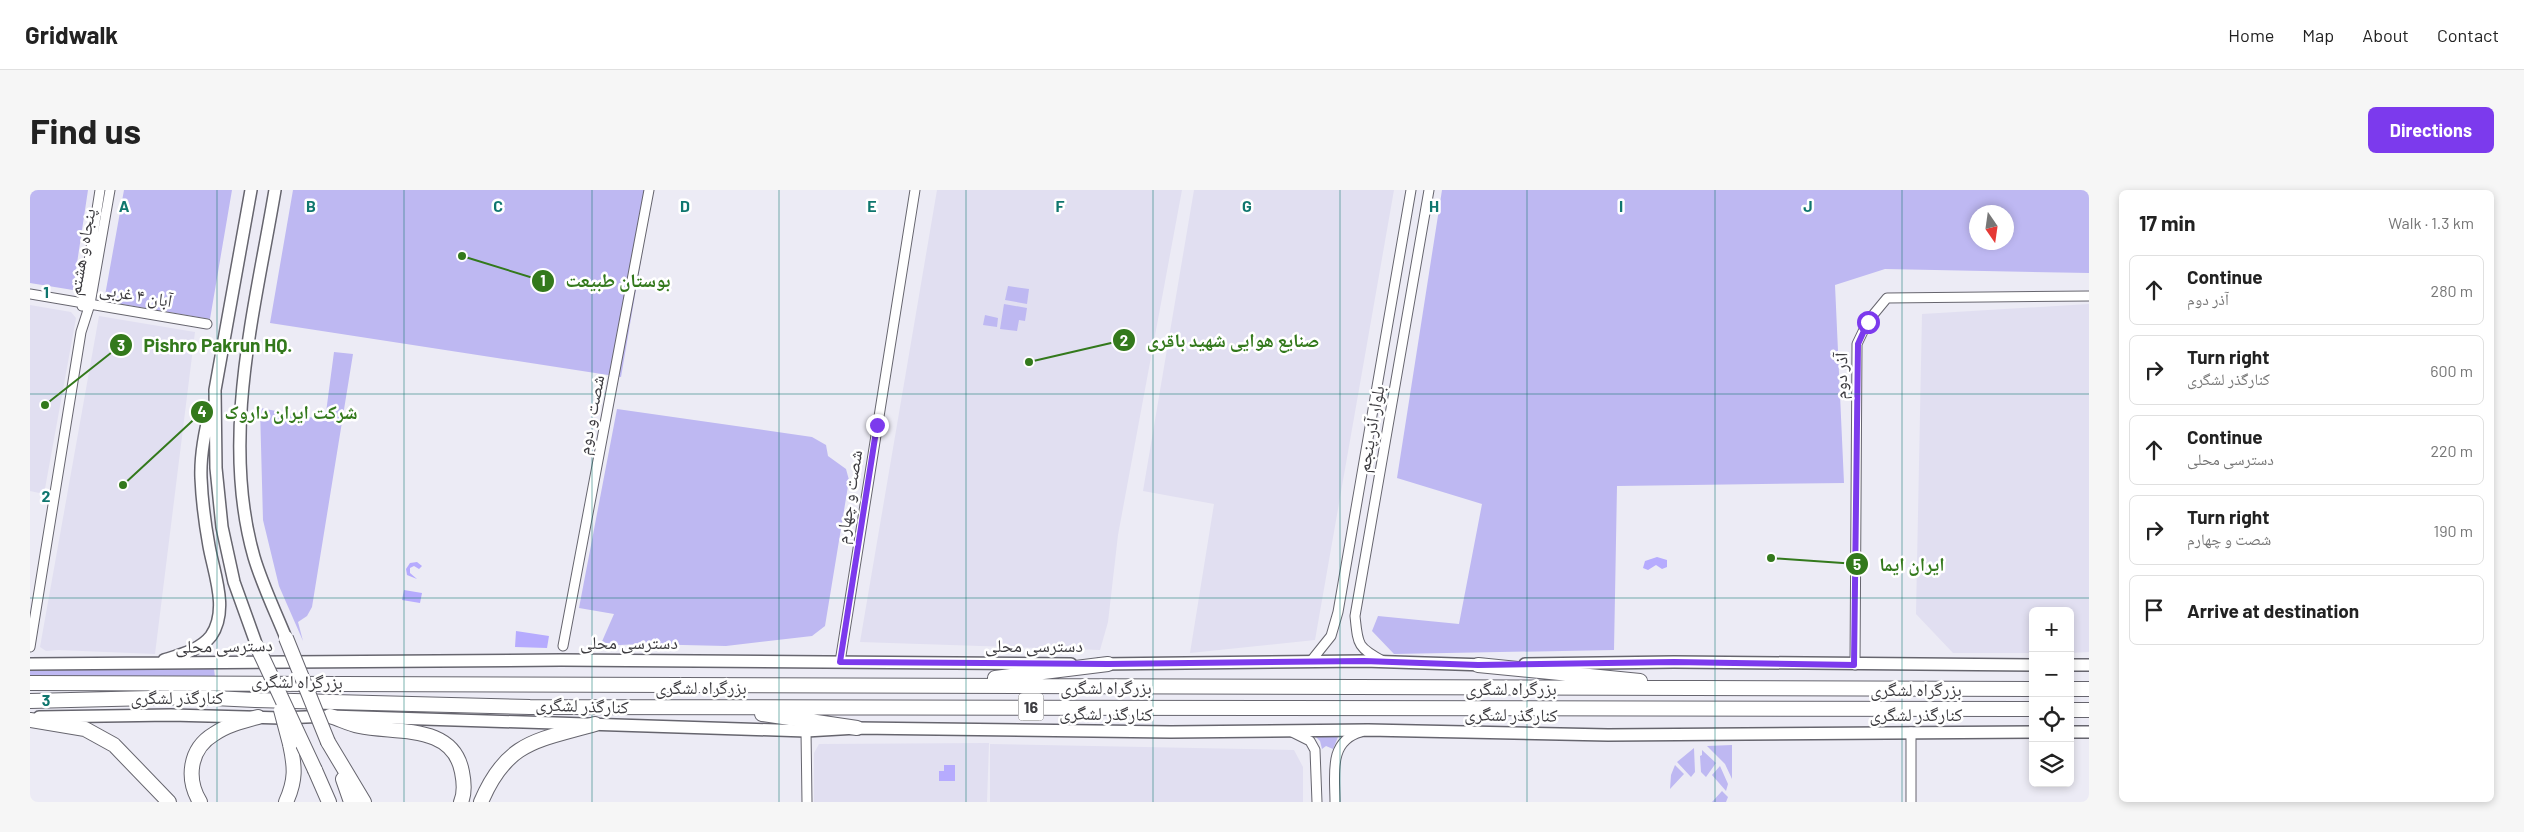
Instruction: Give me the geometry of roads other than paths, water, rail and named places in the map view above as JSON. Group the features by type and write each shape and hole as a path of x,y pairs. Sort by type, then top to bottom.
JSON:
{"highway":[{"path":"286,638 352,802"},
{"path":"257,646 329,802"},
{"path":"924,686 1108,664"},
{"path":"1478,665 1608,677 1693,688"},
{"path":"271,676 294,764 293,786 286,802"},
{"name":"بزرگراه لشگری","path":"30,683 2029,689"},
{"path":"2074,689 2089,689"},
{"name":"بزرگراه لشگری","path":"30,701 193,696 255,700 530,707 2029,710"},
{"path":"702,707 857,728"},
{"path":"2074,710 2089,710"},
{"path":"330,716 359,726 416,732 437,738 452,751 461,765 464,781 461,802"},
{"path":"200,802 191,785 191,767 199,749 212,734 258,717"},
{"path":"30,719 85,730 114,745 169,802"},
{"path":"481,802 498,769 511,754 528,744 594,724"},
{"path":"328,742 364,802"}],"main road":[{"path":"150,664 195,649 211,636 218,618 219,602 204,513 201,476 204,435 215,390 251,190"},
{"path":"275,190 246,363 240,442 242,487 254,557 286,638"},
{"path":"215,390 216,468 222,527 234,582 257,646"},
{"name":"دسترسی محلی","path":"150,664 551,660 1108,664"},
{"path":"1108,664 1383,661 1478,665 1674,662 2029,665"},
{"name":"کنارگذر لشگری","path":"30,664 150,664"},
{"path":"2074,665 2089,665"},
{"name":"کنارگذر لشگری","path":"30,719 171,715 330,716 806,731 857,728 1171,732 1368,730 1608,735 2029,732"},
{"path":"2074,732 2089,732"}],"street":[{"name":"پنجاه و هشتم","path":"30,647 84,319 100,190"},
{"name":"پنجاه و هشتم","path":"86,303 110,190"},
{"path":"246,190 246,214"},
{"name":"شصت و دوم","path":"563,646 649,190"},
{"name":"شصت و چهارم","path":"840,662 915,190"},
{"name":"بلوار آذر پنجم","path":"1311,661 1331,636 1338,612 1411,190"},
{"name":"بلوار آذر پنجم","path":"1383,661 1362,650 1357,636 1355,616 1429,190"},
{"name":"آبان ۴ غربی","path":"30,294 207,324"},
{"name":"آذر دوم","path":"1854,665 1858,344 1868,322 1887,298 2089,296"},
{"path":"1289,730 1310,741 1316,750 1318,802"},
{"path":"1335,802 1336,756 1343,741 1351,735 1368,730"},
{"path":"806,731 807,802"},
{"path":"1911,732 1911,802"},
{"path":"1318,764 1324,760 1335,766"}],"place":[{"name":"بوستان طبیعت","path":"462,256"},
{"name":"صنایع هوایی شهید باقری","path":"1029,362"},
{"name":"Pishro Pakrun HQ.","path":"45,405"},
{"name":"شرکت ایران داروک","path":"123,485"},
{"name":"ایران ایما","path":"1771,558"}]}
